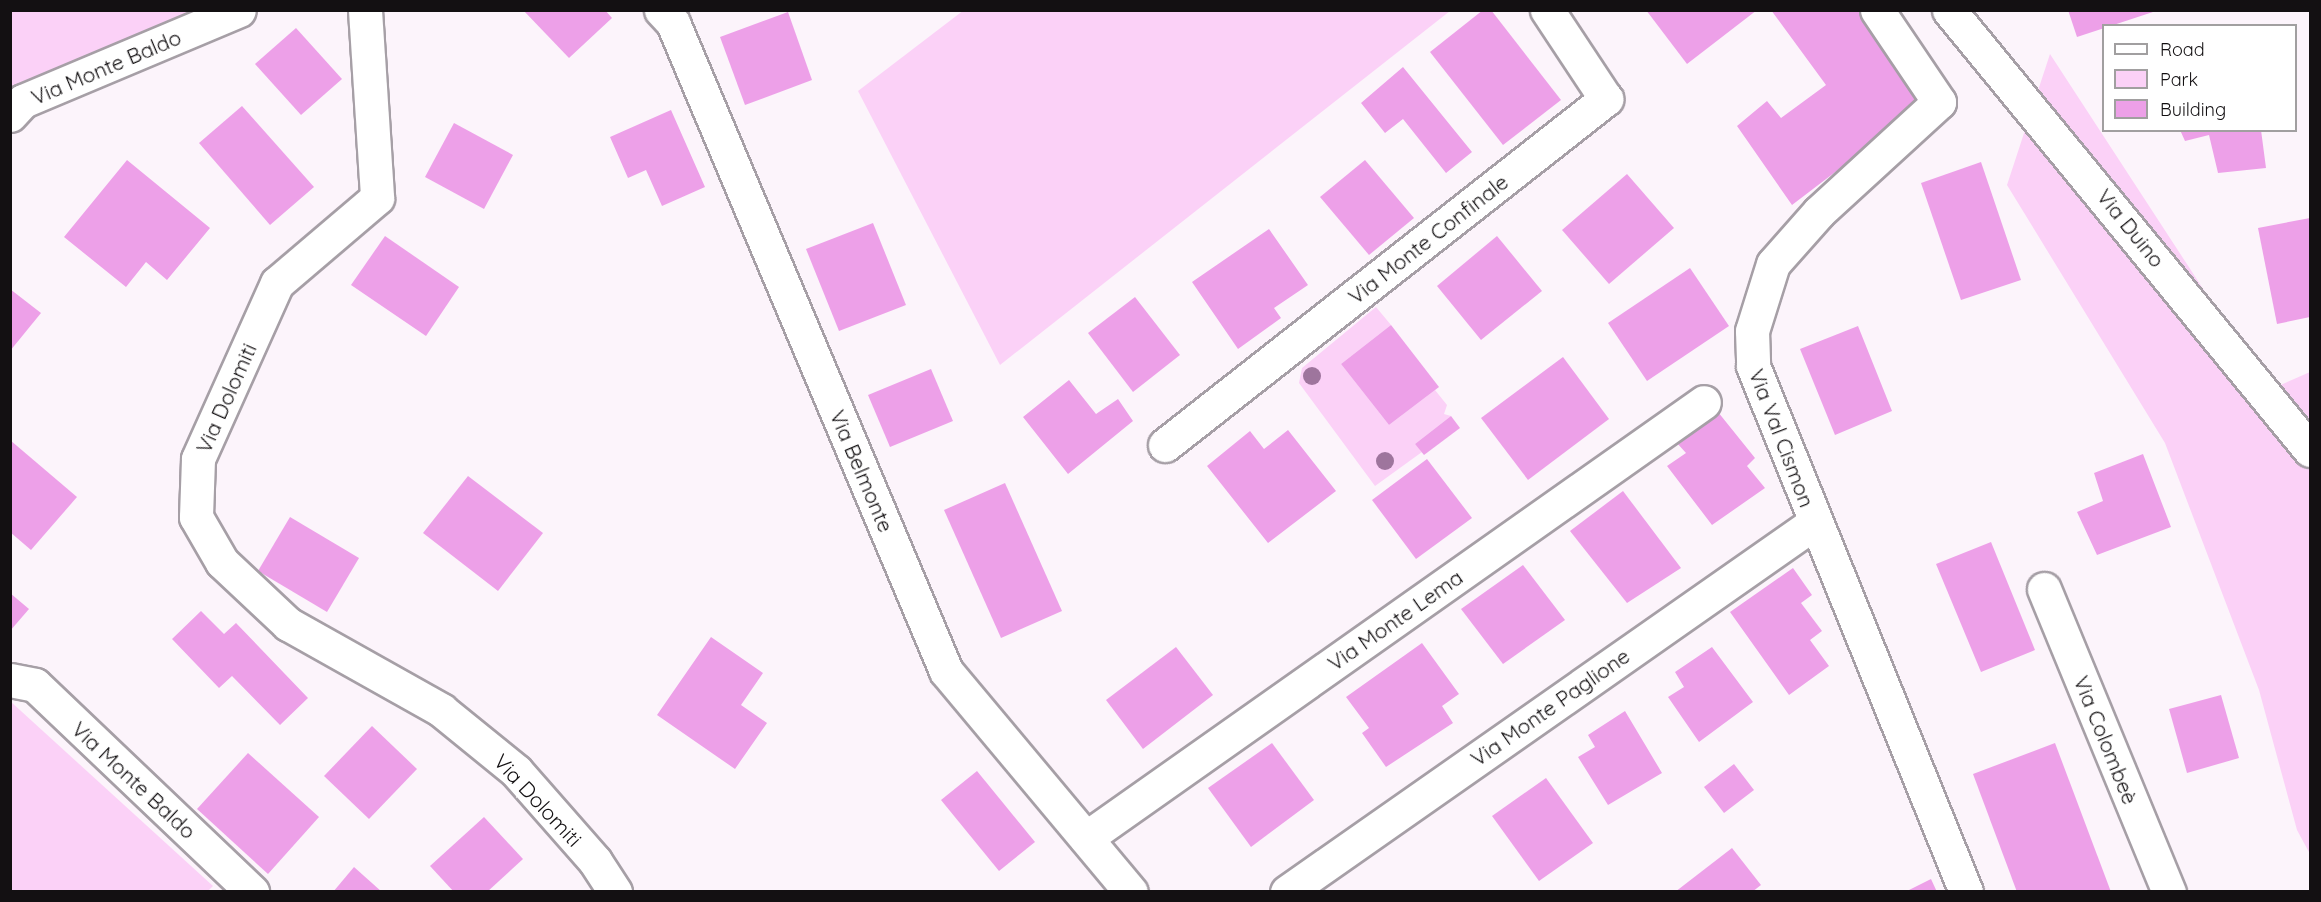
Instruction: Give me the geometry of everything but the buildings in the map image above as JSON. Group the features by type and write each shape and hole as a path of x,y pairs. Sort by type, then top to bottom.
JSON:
{"street":[{"name":"Via Monte Baldo","path":"10,116 23,101 239,10"},
{"name":"Via Dolomiti","path":"365,10 376,198 277,283 198,459 196,517 222,562 288,624 441,710 516,771 595,861 615,891"},
{"name":"Via Belmonte","path":"661,10 673,23 946,671 1131,891"},
{"name":"Via Monte Confinale","path":"1166,445 1606,99 1546,10"},
{"name":"Via Val Cismon","path":"1877,10 1939,102 1820,212 1773,264 1752,332 1753,366 1814,523 1966,891"},
{"name":"Via Duino","path":"1948,10 1985,50 2310,450"},
{"name":"Via Monte Lema","path":"1086,838 1704,402"},
{"name":"Via Monte Paglione","path":"1287,891 1814,523"},
{"name":"Via Colombeè","path":"2044,589 2169,891"},
{"name":"Via Monte Baldo","path":"10,680 34,685 252,891"}],"green space":[{"path":"11,10 194,10 194,11 11,88"},
{"path":"964,10 1450,11 1000,365 858,91"},
{"path":"2050,54 2269,390 2310,372 2310,854 2297,830 2259,690 2165,443 2007,185"},
{"path":"1376,307 1391,325 1341,364 1389,425 1435,390 1447,405 1444,414 1451,416 1415,444 1422,452 1375,486 1299,383 1302,368"},
{"path":"10,701 213,886 207,892 11,891"}]}
